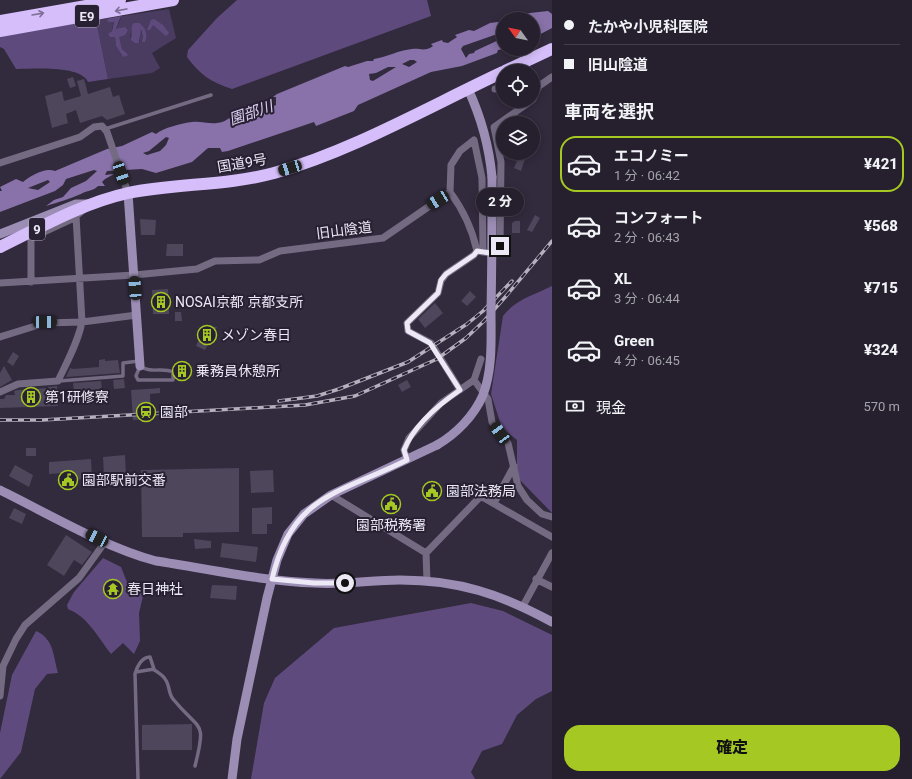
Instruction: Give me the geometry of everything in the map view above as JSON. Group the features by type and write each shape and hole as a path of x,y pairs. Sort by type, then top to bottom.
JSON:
{"highway":[{"name":"E9","path":"0,21 120,0"},
{"name":"E9","path":"0,31 173,0"},
{"name":"国道9号","path":"521,64 552,49"},
{"name":"国道9号","path":"0,247 127,190 215,184 255,178 304,164 372,134 496,76"}],"street":[{"path":"540,84 552,77"},
{"path":"232,779 237,739 272,579 280,550 295,524 312,506 331,495 407,460 448,439 466,421 483,394 488,376 491,335 492,177 483,127 468,88"},
{"path":"460,390 430,343 408,331 407,323 438,293 441,280 446,274 480,251 490,253 500,246 501,162 494,127 520,108"},
{"path":"0,163 80,137 94,127 98,126 107,132 127,190 140,363"},
{"path":"474,140 482,178 480,251 464,211 450,192 451,165 460,151 474,140"},
{"name":"旧山陰道","path":"0,283 134,275 197,268 215,261 259,260 280,251 383,238 450,192"},
{"path":"0,234 76,204 84,203 91,205"},
{"path":"31,282 31,238 76,216 91,205"},
{"path":"0,392 18,384 58,381 80,331 82,322 81,279 76,216"},
{"path":"0,337 45,322 82,322 137,315"},
{"path":"407,460 404,450 409,438 441,403 474,380 481,359"},
{"path":"474,380 488,399 492,422 508,443 518,486 527,500 542,514 552,518"},
{"path":"494,503 514,466"},
{"path":"0,490 105,542 156,562 272,579 332,584 385,580 427,580 486,591 523,606 552,622"},
{"path":"331,495 426,553"},
{"path":"427,580 426,553 452,527 476,499 480,497 494,503 552,537"},
{"path":"0,694 3,666 12,645 26,625 79,578 105,542"},
{"path":"523,606 536,579 552,552"},
{"path":"536,579 552,587"},
{"path":"0,658 3,666"}],"lane":[{"path":"107,132 211,95"},
{"path":"58,381 123,376 123,363 140,363 147,371 169,370 173,372 173,380 138,380 136,376 140,363"},
{"path":"138,779 136,672 138,664 148,656 152,659 153,669"},
{"path":"136,672 153,669 165,678 172,698 201,730 202,740 195,766"}],"shaded area":[{"path":"237,0 427,0 431,16 232,89 218,84 206,77 187,57 188,50 217,18"},
{"path":"169,9 176,38 152,53 160,68 152,73 108,79 96,20","holes":["121,18 116,30 122,49 128,54 123,57 116,46 115,37 110,37 114,21","134,23 146,31 143,37 140,28 140,42 130,37"]},
{"path":"548,11 552,14 552,28 540,34 540,12"},
{"path":"121,16 116,29 125,27 128,30 125,35 119,37 122,49 128,54 127,56 123,57 116,46 115,37 110,37 108,34 112,31 114,22 108,22 107,19"},
{"path":"154,19 163,25 169,33 166,36 153,25 150,30 147,30 151,20"},
{"path":"96,20 108,79 88,82 84,77 66,70 16,69 4,49 0,47 0,36"},
{"path":"496,22 496,34 463,46 461,49 466,58 469,54 474,53 475,51 496,41 496,53 462,66 431,72 358,105 354,111 316,126 314,122 228,151 222,152 220,148 208,148 192,162 156,173 142,169 107,171 105,175 114,174 102,182 105,186 98,186 92,190 46,206 54,200 63,197 71,188 86,181 97,171 94,170 66,179 63,185 55,191 0,212 0,191 2,191 0,187 16,179 23,182 42,171 55,171 107,149 122,146 152,132 156,134 178,125 195,122 217,123 230,118 243,120 276,105 276,97 273,97 277,94 345,66 348,67 367,61 373,61 374,59 407,50 427,49 433,46 431,44 442,40 443,42 448,43 457,37 455,35 469,30 474,31 490,23","holes":["410,60 417,62 409,67 402,64","388,67 396,67 373,81 370,80 369,74 376,73","166,137 169,138 166,145 160,151 147,155 143,153 149,151","48,180 50,182 38,190 28,188"]},
{"path":"134,23 139,23 145,29 145,42 142,42 143,37 141,29 139,43 135,43 131,40 132,25"},
{"path":"552,286 552,513 517,477 517,440 502,428 491,394 503,316 519,301"},
{"path":"103,558 121,567 127,582 144,592 139,613 140,641 134,654 123,643 111,654 87,622 68,609 67,605 74,592"},
{"path":"471,603 503,611 552,635 552,691 536,699 517,715 502,744 482,751 471,772 475,779 251,779 264,703 275,678 334,628"},
{"path":"36,631 42,634 50,643 58,673 47,674 35,689 21,752 0,779 0,733 12,675"}],"building":[{"path":"73,77 76,86 70,88 67,79"},
{"path":"84,79 88,94 110,87 113,97 119,95 125,114 107,120 102,116 80,123 76,110 66,114 68,123 52,128 45,96 62,91 64,101 81,96 77,81"},
{"path":"515,160 525,160 521,171 514,168 517,161"},
{"path":"535,215 540,218 532,232 527,230"},
{"path":"140,219 156,220 155,235 141,235"},
{"path":"515,221 520,221 520,233 512,233 512,223"},
{"path":"167,244 183,244 183,256 166,256"},
{"name":"NOSAI京都 京都支所","path":"168,289 169,314 153,314 152,290"},
{"path":"470,291 476,297 467,306 461,301"},
{"path":"435,303 443,313 425,328 418,319"},
{"path":"175,312 181,312 182,321 175,321"},
{"name":"メゾン春日","path":"205,326 217,327 205,350 196,346"},
{"path":"13,352 19,356 13,366 7,362"},
{"path":"105,359 105,361 118,360 120,373 66,377 70,368 99,367 99,360"},
{"path":"4,366 12,380 0,387 0,373"},
{"path":"124,379 125,388 114,389 113,380"},
{"path":"407,380 411,387 402,392 398,385"},
{"path":"101,381 102,390 94,391 94,400 80,401 79,392 74,392 73,383"},
{"name":"第1研修寮","path":"57,386 58,406 0,408 0,399 4,399 6,395 15,395 14,391"},
{"path":"160,388 160,393 150,394 151,419 133,420 131,390"},
{"path":"26,448 36,448 36,456 26,456"},
{"path":"125,455 126,475 104,476 103,457"},
{"path":"91,459 92,479 64,480 64,473 49,474 49,462"},
{"path":"15,465 33,475 29,487 9,476"},
{"path":"239,468 239,532 183,533 183,537 142,537 141,470"},
{"path":"273,470 274,492 251,493 250,471"},
{"path":"272,507 272,524 267,524 267,534 252,534 252,508"},
{"path":"14,508 26,514 22,524 9,518"},
{"path":"66,535 92,552 82,565 74,560 64,576 47,565"},
{"path":"194,539 211,541 211,548 195,549"},
{"path":"222,543 258,547 256,562 220,557"},
{"path":"212,585 237,586 236,600 210,598"},
{"path":"192,724 192,750 142,750 142,725"}],"railway":[{"path":"0,420 42,420 305,405 355,396 437,359 466,338 484,321 552,241"},
{"path":"279,401 317,396 408,362 467,324 483,311 512,281"}],"place":[{"name":"NOSAI京都 京都支所","path":"161,302"},
{"name":"メゾン春日","path":"207,335"},
{"name":"乗務員休憩所","path":"182,371"},
{"name":"第1研修寮","path":"31,397"},
{"name":"園部","path":"146,412"},
{"name":"園部駅前交番","path":"68,480"},
{"name":"園部法務局","path":"432,491"},
{"name":"園部税務署","path":"391,504"},
{"name":"春日神社","path":"113,589"}],"route":[{"path":"345,583 332,584 290,582 272,579 280,550 288,534 304,514 312,506 331,495 407,460 404,450 409,438 441,403 460,390 436,350 430,343 408,331 407,323 438,293 441,280 446,274 474,255 477,251 490,253 497,250 500,246"}],"water label":[{"name":"園部川","path":"251,113"}]}
